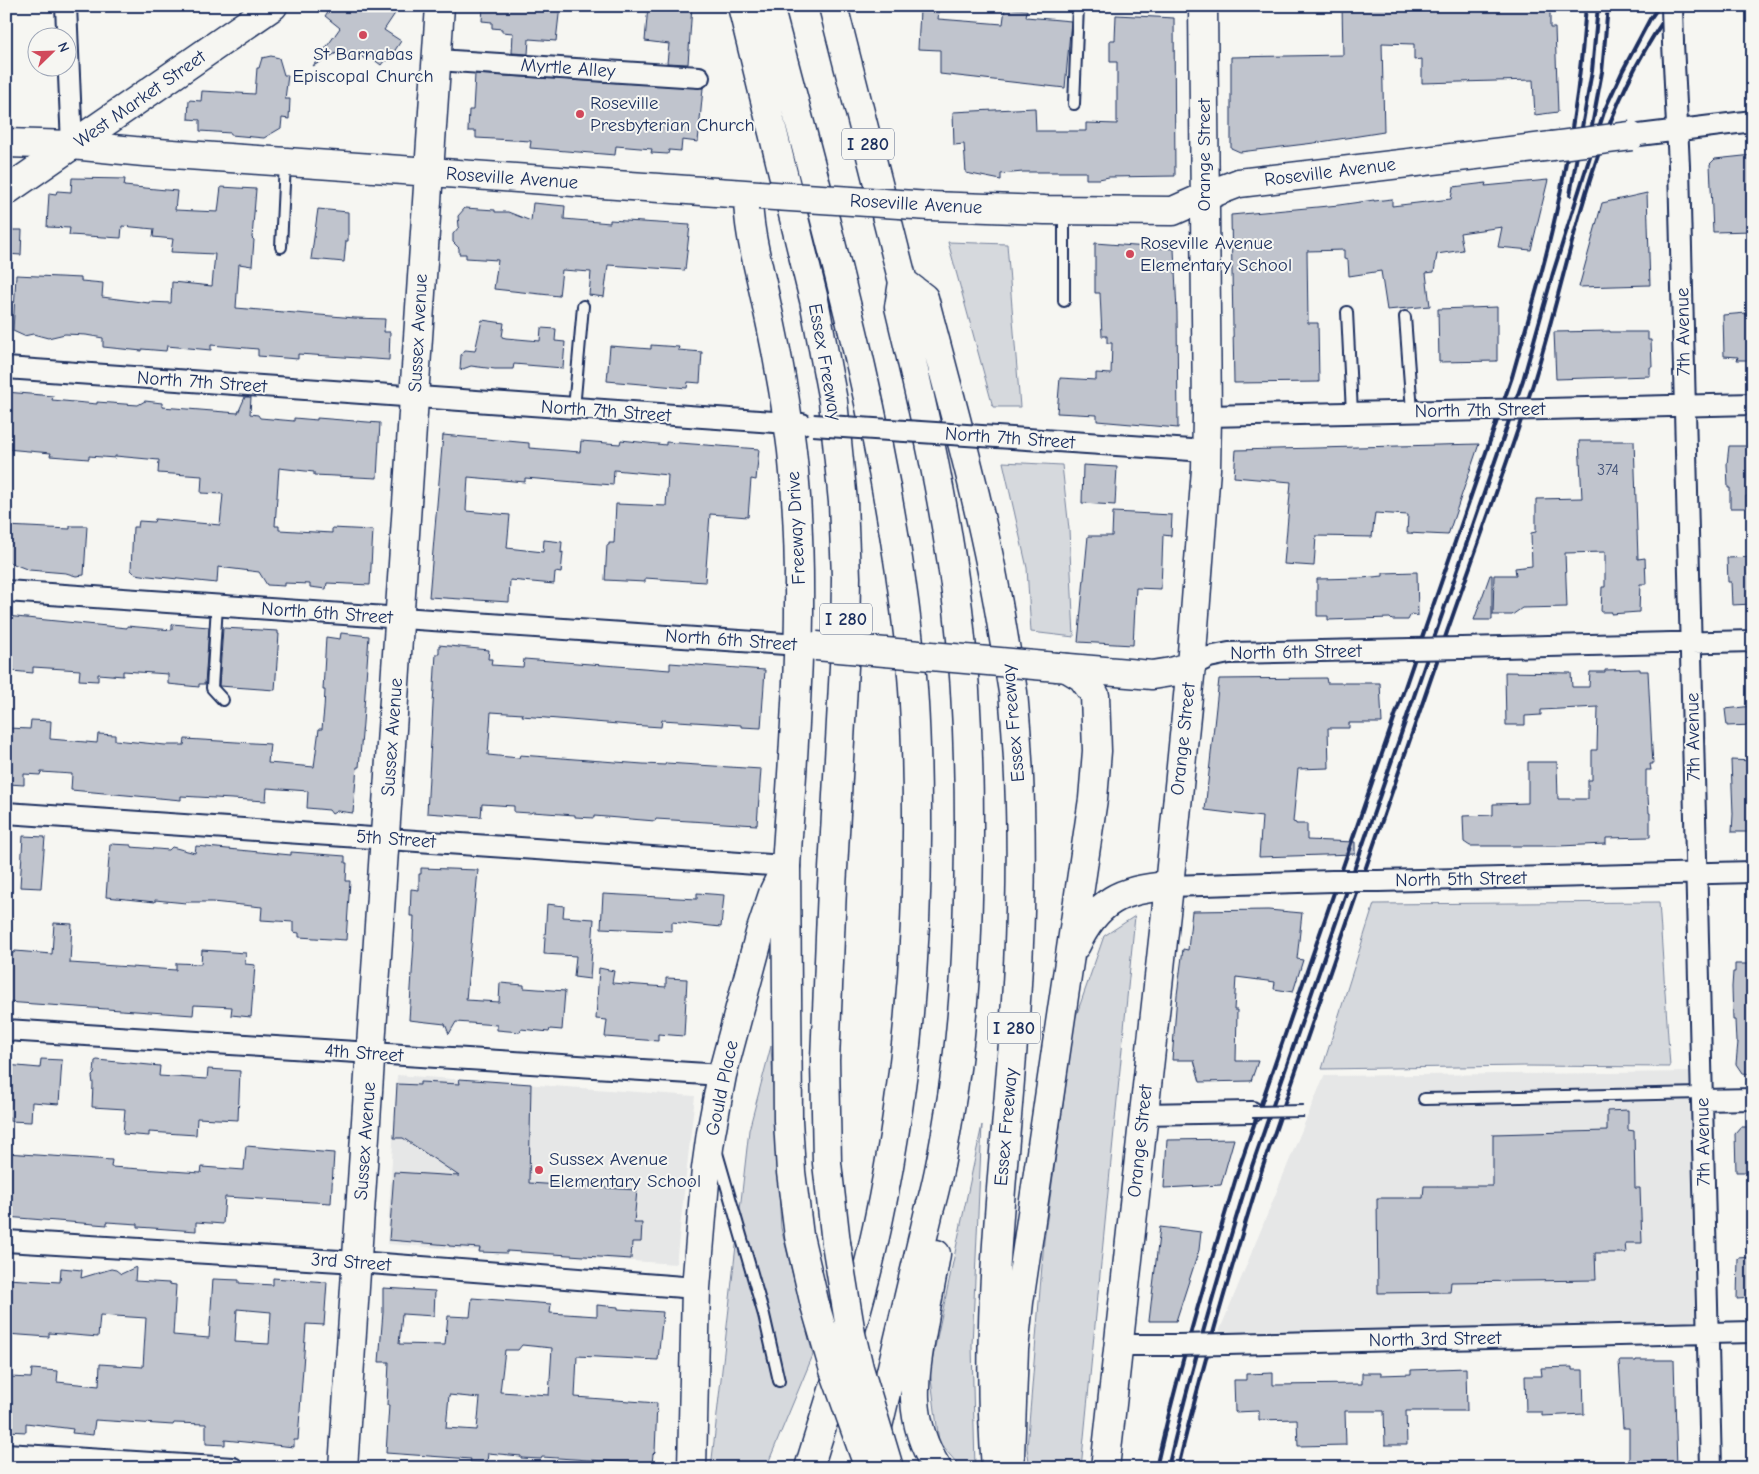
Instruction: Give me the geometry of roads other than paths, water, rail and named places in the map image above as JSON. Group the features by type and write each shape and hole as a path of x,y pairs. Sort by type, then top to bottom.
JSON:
{"main road":[{"name":"West Market Street","path":"6,191 273,6"},
{"name":"Sussex Avenue","path":"343,1468 440,6"},
{"name":"Essex Freeway","path":"742,6 814,300 833,401 842,486 846,577 845,648 831,898 825,1060 827,1163 836,1243 851,1334 861,1376 889,1468"},
{"path":"769,6 853,333 882,466 897,553 908,635 916,765 916,925 902,1084 871,1256 854,1322 809,1468"},
{"name":"I 280","path":"833,6 903,282"},
{"name":"Orange Street","path":"1105,1468 1169,886 1191,666 1206,451 1202,6"},
{"name":"Roseville Avenue","path":"6,143 72,145 285,162 930,206 1173,211 1239,183 1631,136"},
{"name":"Freeway Drive","path":"753,195 751,233 773,334 801,424 797,520 800,582 808,645 786,866 788,1120 791,1172 799,1236 815,1305 834,1370 869,1468"},
{"name":"Essex Freeway","path":"903,282 924,298 977,500 999,602 1012,690 1020,808 1020,913 1017,983 998,1228 992,1365 996,1468"},
{"path":"869,1468 929,1211 938,1181 953,1090 964,984 969,863 969,780 964,678 954,582 936,468 898,307 903,282"},
{"name":"North 6th Street","path":"808,645 1152,675 1191,666"},
{"path":"1009,1468 1014,1350 1022,1282 1093,799 1097,733 1095,695 1082,677 1062,667"},
{"name":"Gould Place","path":"692,1468 696,1288 706,1169 711,1133 722,1076 762,925 774,891 786,866"},
{"path":"1068,968 1075,947 1087,923 1104,906 1118,896 1129,892 1148,887 1169,886"},
{"path":"937,1468 929,1454 919,1427 914,1387 916,1363 944,1216 938,1181"}],"street":[{"path":"66,6 72,145"},
{"name":"7th Avenue","path":"1672,6 1679,166 1711,1468"},
{"name":"Myrtle Alley","path":"436,60 699,77"},
{"name":"Roseville Avenue","path":"1631,136 1753,122"},
{"name":"North 7th Street","path":"6,368 574,409 1206,451"},
{"name":"North 7th Street","path":"1207,416 1753,404"},
{"name":"North 6th Street","path":"6,591 808,645"},
{"name":"North 6th Street","path":"1191,666 1209,657 1229,653 1753,641"},
{"name":"5th Street","path":"6,813 786,866"},
{"name":"North 5th Street","path":"1169,886 1753,872"},
{"name":"4th Street","path":"6,1030 722,1076"},
{"path":"1702,1097 1753,1099"},
{"path":"1143,1114 1252,1112"},
{"name":"3rd Street","path":"6,1241 357,1262 696,1288"},
{"name":"North 3rd Street","path":"1118,1345 1753,1332"},
{"path":"6,1454 233,1468"}],"lane":[{"path":"1074,104 1078,6"},
{"path":"281,247 285,162"},
{"path":"1064,210 1064,300"},
{"path":"574,409 583,306"},
{"path":"1347,312 1352,413"},
{"path":"1405,318 1412,411"},
{"path":"217,605 212,688 223,700"},
{"path":"1424,1099 1702,1097"},
{"path":"1252,1112 1304,1111"},
{"path":"711,1133 764,1315 779,1382"}],"railway":[{"path":"1156,1468 1184,1355 1239,1168 1512,377 1541,275 1559,199 1575,111 1586,6"},
{"path":"1570,195 1592,71 1598,6"},
{"path":"1591,131 1602,72 1608,6"},
{"path":"1168,1468 1206,1319 1250,1172 1523,380 1553,273 1605,109 1623,70 1659,6"},
{"path":"1178,1468 1216,1321 1260,1175 1523,415 1547,336 1587,188 1603,140 1623,93 1646,49 1674,6"}],"place":[{"name":"St Barnabas Episcopal Church","path":"363,35"},
{"name":"Roseville Presbyterian Church","path":"580,114"},
{"name":"Roseville Avenue Elementary School","path":"1130,254"},
{"name":"Sussex Avenue Elementary School","path":"539,1170"}]}
